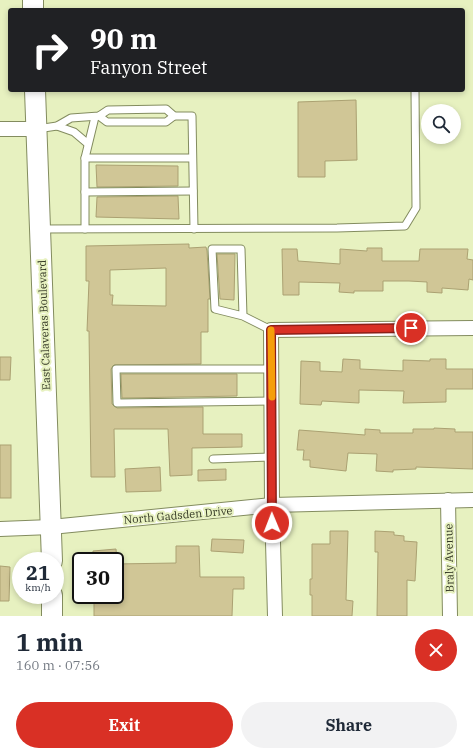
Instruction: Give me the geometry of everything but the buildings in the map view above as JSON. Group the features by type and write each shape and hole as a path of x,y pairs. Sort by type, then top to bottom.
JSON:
{"main road":[{"name":"East Calaveras Boulevard","path":"35,92 52,552"},
{"path":"52,604 52,616"}],"street":[{"path":"0,129 37,129"},
{"path":"275,616 272,506 271,330 473,328"},
{"name":"Braly Avenue","path":"448,500 450,616"},
{"name":"North Gadsden Drive","path":"0,529 51,527 272,506 473,500"}],"lane":[{"path":"41,229 337,228 405,226 416,208 415,92"},
{"path":"37,129 57,126 71,118 97,116 108,110 166,110 174,116 192,116 194,229"},
{"path":"85,229 85,158 87,144 97,116"},
{"path":"97,116 107,122 166,122 174,116"},
{"path":"57,126 74,132 87,144"},
{"path":"85,158 192,158"},
{"path":"85,192 193,191"},
{"path":"243,316 241,249 212,248 215,309 243,316 271,330"},
{"path":"272,369 116,369 117,403 272,401"},
{"path":"213,459 272,457"}],"slow traffic":[{"path":"271,330 272,397"}],"route":[{"path":"272,523 271,330 411,328"}]}
